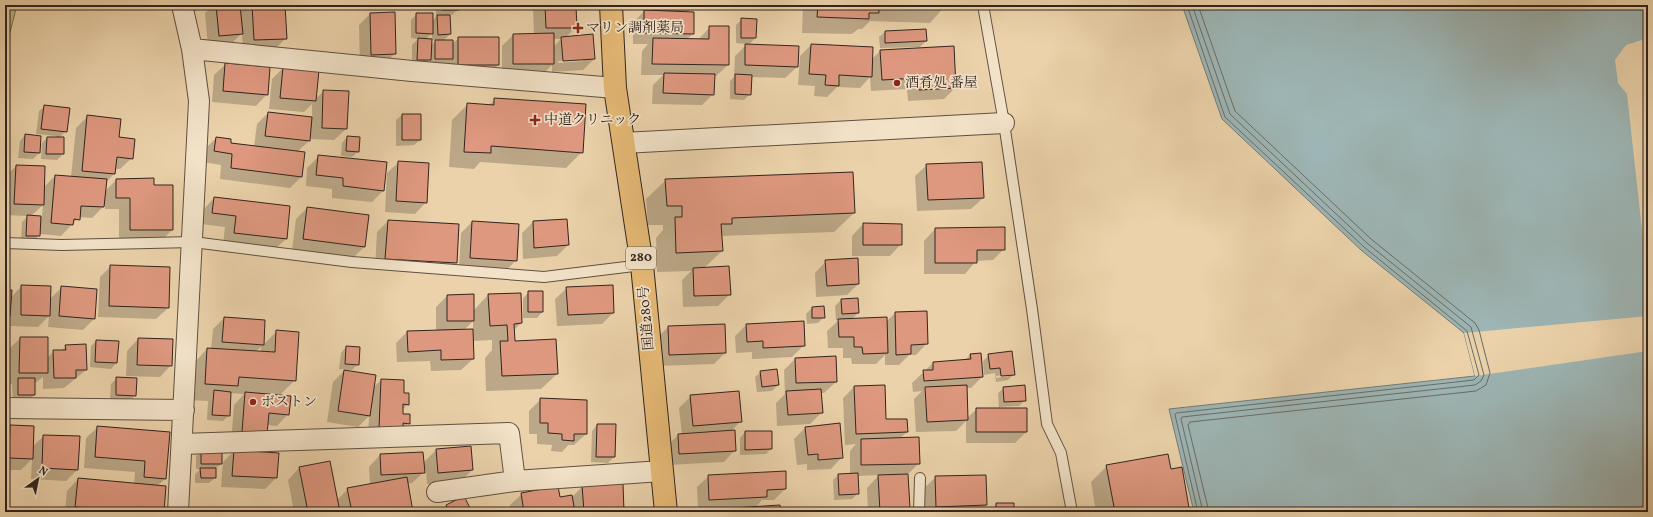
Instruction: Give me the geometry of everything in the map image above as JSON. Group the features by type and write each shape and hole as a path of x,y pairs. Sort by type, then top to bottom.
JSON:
{"highway":[{"name":"国道280号","path":"611,5 615,88 642,265 666,512"}],"street":[{"path":"178,512 193,242 199,101 192,49 182,5"},
{"path":"192,49 412,71 615,88"},
{"path":"623,143 1004,123"},
{"path":"5,408 184,410"},
{"path":"182,444 509,433 515,481"},
{"path":"438,492 515,481 662,471"}],"lane":[{"path":"983,5 1004,123 1032,309 1047,424 1061,453 1072,512"},
{"path":"5,243 62,245 193,242 352,262 544,277 642,265"},
{"path":"920,478 920,512"}],"shaded area":[{"path":"5,5 17,5 5,52"}],"water":[{"path":"1182,5 1648,5 1648,512 1194,512 1169,409 1475,376 1464,333 1361,250 1222,119"}],"pier":[{"path":"1642,40 1648,41 1648,284 1627,94 1618,83 1615,60 1626,45"},
{"path":"1648,316 1648,351 1475,376 1464,333"}],"building":[{"path":"216,5 240,5 243,34 219,36"},
{"path":"252,5 285,5 287,39 254,40"},
{"path":"441,5 458,5 459,10 442,10"},
{"path":"545,5 576,6 577,28 546,28"},
{"path":"818,5 879,5 879,13 869,13 869,19 817,17"},
{"path":"879,5 947,5 947,7"},
{"path":"644,10 694,12 694,34 644,33"},
{"path":"395,12 396,54 371,55 370,13"},
{"path":"416,13 433,13 433,34 416,33"},
{"path":"437,15 450,15 451,34 438,35"},
{"path":"741,18 757,19 756,38 741,38"},
{"path":"709,26 729,26 729,65 652,64 653,38 709,39"},
{"path":"926,29 927,41 885,43 885,31"},
{"path":"554,33 554,64 513,64 513,34"},
{"path":"593,34 595,59 563,61 561,37"},
{"path":"458,37 499,37 499,65 458,65"},
{"path":"418,38 432,39 431,60 417,60"},
{"path":"435,40 453,40 453,59 435,59"},
{"path":"745,44 799,46 798,67 745,65"},
{"path":"811,44 873,47 872,77 839,75 839,86 825,85 826,75 809,74"},
{"path":"954,46 956,88 919,90 918,78 882,80 880,50"},
{"path":"225,63 270,67 268,95 223,91"},
{"path":"283,67 319,70 316,101 280,98"},
{"path":"664,73 715,74 714,95 663,93"},
{"path":"735,74 752,75 751,95 735,94"},
{"path":"323,90 349,91 347,129 322,128"},
{"path":"494,98 586,104 583,153 491,146 491,153 464,152 467,103 494,105"},
{"path":"44,105 70,108 67,132 41,129"},
{"path":"268,112 312,117 310,141 265,136"},
{"path":"402,114 421,114 421,140 402,140"},
{"path":"87,115 121,119 119,137 135,139 133,159 117,157 115,174 82,171"},
{"path":"25,134 41,136 40,153 24,152"},
{"path":"347,136 360,137 359,152 346,151"},
{"path":"47,137 64,137 64,154 46,154"},
{"path":"216,137 231,139 231,143 305,152 302,177 231,168 232,154 214,151"},
{"path":"318,155 387,162 384,191 343,186 343,178 316,175"},
{"path":"398,161 429,163 427,203 396,201"},
{"path":"982,162 984,198 928,200 926,164"},
{"path":"5,163 9,163 6,196 5,196"},
{"path":"16,165 45,166 44,205 14,204"},
{"path":"853,172 855,213 732,218 732,224 721,224 723,251 676,253 675,217 682,217 682,206 667,206 665,179"},
{"path":"55,175 107,179 104,207 81,206 80,220 74,219 73,225 51,223"},
{"path":"154,178 154,185 173,185 173,230 130,230 130,198 116,198 116,179"},
{"path":"214,197 290,206 287,239 234,233 236,216 212,213"},
{"path":"307,207 369,215 365,247 303,239"},
{"path":"27,215 41,216 40,236 26,236"},
{"path":"567,219 569,245 534,248 533,221"},
{"path":"388,220 459,224 457,263 385,259"},
{"path":"472,221 519,224 517,261 470,258"},
{"path":"863,223 902,224 902,245 863,245"},
{"path":"1005,227 1005,250 977,250 977,263 935,263 935,228"},
{"path":"858,258 859,284 827,286 825,260"},
{"path":"110,265 170,267 169,308 109,306"},
{"path":"729,266 731,295 694,296 693,268"},
{"path":"21,285 51,286 50,316 21,315"},
{"path":"613,285 614,313 568,315 566,287"},
{"path":"61,286 97,289 95,319 59,316"},
{"path":"5,290 12,290 10,316 5,315"},
{"path":"528,291 543,291 543,312 528,312"},
{"path":"521,293 522,323 514,324 515,341 556,339 558,374 502,376 500,341 508,341 507,325 490,326 488,294"},
{"path":"474,294 474,321 447,321 447,295"},
{"path":"858,298 859,313 842,314 841,299"},
{"path":"824,306 825,318 812,318 812,307"},
{"path":"927,311 928,344 911,345 911,354 896,355 895,312"},
{"path":"224,317 265,320 264,345 222,342"},
{"path":"887,317 888,353 863,354 862,347 854,347 854,337 839,337 838,319"},
{"path":"804,321 805,346 763,348 763,341 747,342 746,324"},
{"path":"725,324 726,353 669,355 668,326"},
{"path":"473,329 474,359 441,360 441,350 408,352 407,331"},
{"path":"276,330 299,332 296,381 239,377 238,386 205,384 207,348 275,352"},
{"path":"20,337 48,337 48,373 19,373"},
{"path":"138,338 173,339 172,366 137,365"},
{"path":"96,340 119,341 117,363 95,362"},
{"path":"86,344 87,370 76,370 76,378 54,378 53,350 66,350 65,345"},
{"path":"346,346 360,347 359,365 345,364"},
{"path":"1012,351 1015,375 1001,376 1000,368 990,369 988,354"},
{"path":"981,353 983,377 924,381 923,370 933,370 933,362 971,359 970,354"},
{"path":"836,356 837,382 796,383 795,358"},
{"path":"777,369 779,385 762,387 760,371"},
{"path":"344,370 376,375 370,416 338,411"},
{"path":"116,377 137,378 136,396 116,395"},
{"path":"18,378 35,378 35,395 18,395"},
{"path":"381,379 404,380 404,393 409,393 409,405 403,404 403,414 410,414 410,424 403,423 403,429 379,428"},
{"path":"885,385 886,419 907,419 908,432 856,434 854,386"},
{"path":"967,385 968,420 927,422 925,387"},
{"path":"1025,385 1026,401 1004,402 1003,387"},
{"path":"821,389 823,413 788,415 786,391"},
{"path":"214,390 231,392 230,416 212,415"},
{"path":"739,391 742,422 693,426 690,395"},
{"path":"245,392 291,396 289,415 269,413 267,434 242,432"},
{"path":"540,398 587,400 587,434 574,434 574,441 562,440 562,434 548,433 548,423 540,423"},
{"path":"976,408 1027,408 1027,432 976,432"},
{"path":"840,423 843,458 818,460 818,454 808,455 805,427"},
{"path":"597,424 616,424 615,457 596,457"},
{"path":"10,425 34,426 33,459 9,458"},
{"path":"97,426 170,432 166,479 144,477 145,461 95,457"},
{"path":"735,430 736,451 679,454 678,434"},
{"path":"745,431 772,431 772,449 745,450"},
{"path":"43,435 80,436 78,470 42,468"},
{"path":"919,437 920,464 861,465 861,439"},
{"path":"471,446 473,470 438,473 436,449"},
{"path":"201,450 222,450 222,464 201,464"},
{"path":"234,450 279,453 277,478 232,476"},
{"path":"423,452 425,473 381,475 380,454"},
{"path":"1168,454 1171,469 1182,467 1189,508 1183,509 1184,512 1115,512 1106,465"},
{"path":"330,461 340,512 308,512 299,467"},
{"path":"200,468 216,468 216,478 201,478"},
{"path":"786,471 786,489 767,490 767,497 709,500 708,475"},
{"path":"858,473 859,494 839,495 838,474"},
{"path":"908,474 910,508 894,509 894,512 880,512 878,475"},
{"path":"986,475 987,505 936,507 935,476"},
{"path":"407,477 413,512 352,512 347,488"},
{"path":"78,478 166,486 164,512 136,512 75,507"},
{"path":"623,483 624,512 584,512 582,485"},
{"path":"558,486 560,497 572,495 575,512 524,512 521,493"},
{"path":"464,496 471,510 449,512 446,505"},
{"path":"996,503 1014,503 1014,512 996,512"},
{"path":"780,505 781,512 684,512 684,511"}],"place":[{"name":"マリン調剤薬局","path":"578,28"},
{"name":"酒肴処 番屋","path":"897,83"},
{"name":"中道クリニック","path":"535,120"},
{"name":"ボストン","path":"253,402"}]}
